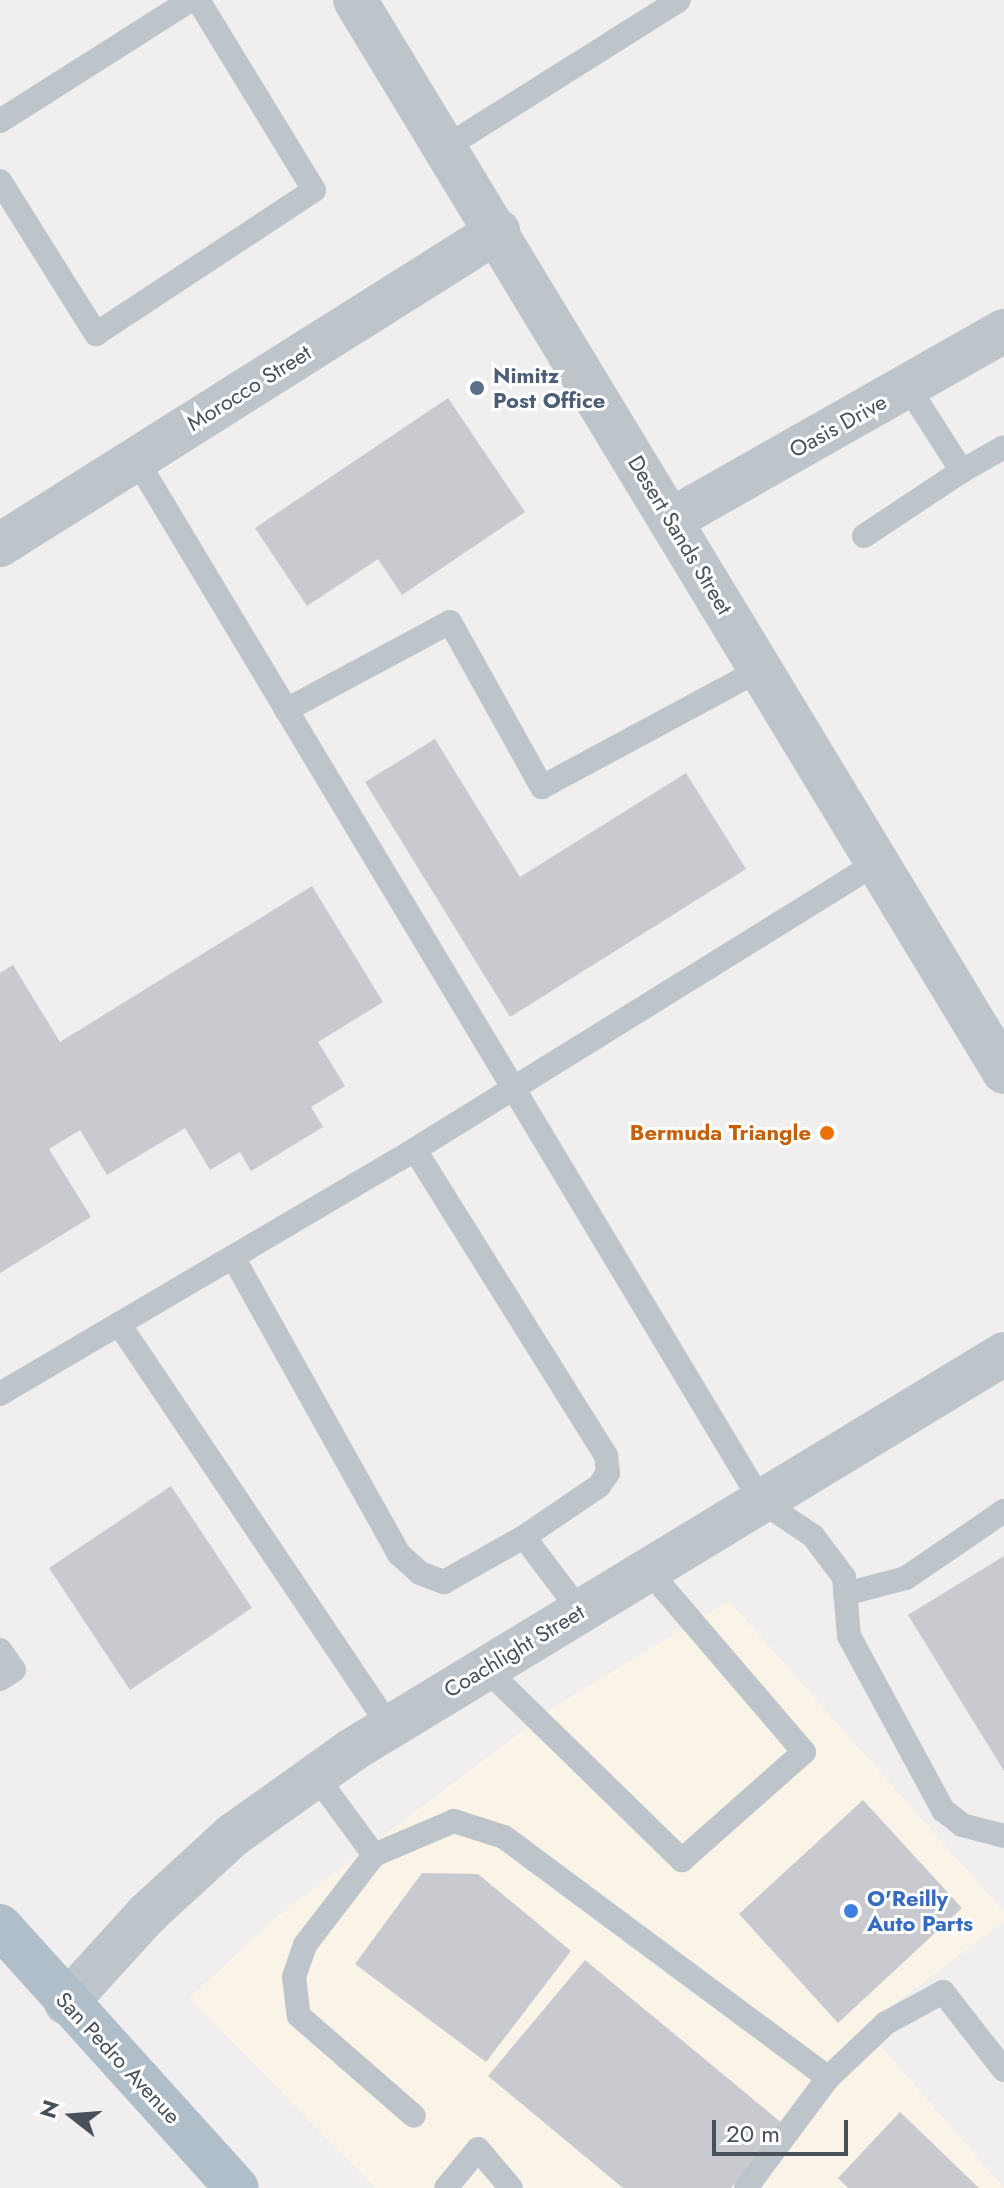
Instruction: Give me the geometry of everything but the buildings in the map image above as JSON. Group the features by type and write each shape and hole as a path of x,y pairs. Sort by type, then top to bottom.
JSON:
{"main road":[{"name":"San Pedro Avenue","path":"0,1926 66,2003 237,2188"}],"street":[{"name":"Desert Sands Street","path":"355,0 498,231 1004,1072"},
{"name":"Morocco Street","path":"0,545 498,231"},
{"name":"Oasis Drive","path":"671,520 1004,331"},
{"name":"Coachlight Street","path":"66,2003 147,1914 233,1835 316,1776 390,1727 1004,1354"}],"lane":[{"path":"0,121 191,0"},
{"path":"0,181 96,334 314,190 198,0"},
{"path":"446,147 679,0"},
{"path":"908,387 962,471"},
{"path":"864,536 1004,447"},
{"path":"136,459 761,1501 813,1536 844,1577 849,1636 943,1810 962,1825 1004,1836"},
{"path":"286,710 450,622 542,787 761,669"},
{"path":"0,1394 415,1150 878,862"},
{"path":"233,1257 399,1554 420,1573 444,1582 524,1537 599,1486 608,1473 606,1456 415,1150"},
{"path":"119,1324 390,1727"},
{"path":"845,1594 906,1578 1004,1511"},
{"path":"524,1537 580,1611"},
{"path":"486,1669 682,1860 804,1752 648,1570"},
{"path":"0,1650 14,1670 0,1679"},
{"path":"316,1776 374,1855"},
{"path":"414,2116 299,2016 294,1977 305,1945 374,1855 454,1821 504,1837 828,2078"},
{"path":"746,2188 828,2078 886,2023 943,1992 1004,2070"},
{"path":"446,2188 478,2149 511,2188"}],"shaded area":[{"path":"729,1601 1004,1912 1004,1921 864,2027 1004,2188 375,2188 190,1998 275,1918 554,1707"}],"place":[{"name":"Nimitz Post Office","path":"477,388"},
{"name":"Bermuda Triangle","path":"827,1133"},
{"name":"O'Reilly Auto Parts","path":"851,1911"}]}
